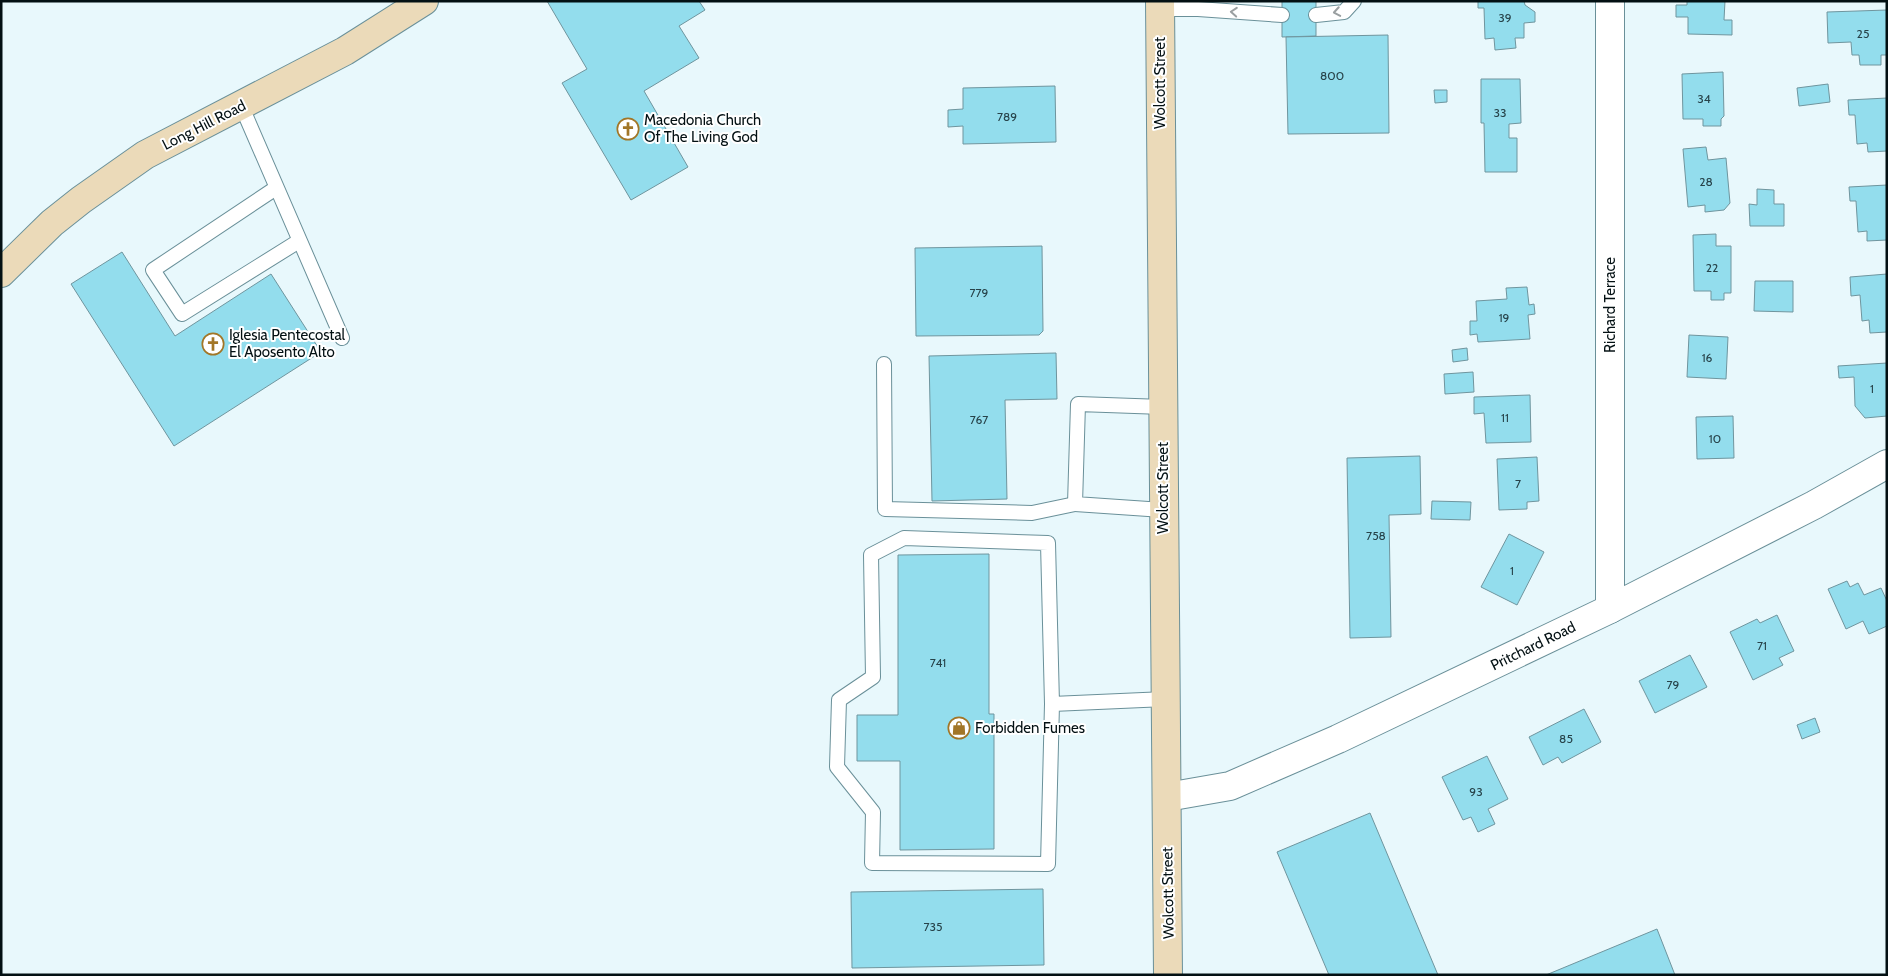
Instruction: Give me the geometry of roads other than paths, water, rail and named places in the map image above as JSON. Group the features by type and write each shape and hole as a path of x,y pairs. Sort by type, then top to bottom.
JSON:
{"main road":[{"name":"Long Hill Road","path":"1,273 52,224 116,174 170,141 241,106 375,34 424,1"},
{"name":"Wolcott Street","path":"1160,5 1168,975"}],"street":[{"name":"Richard Terrace","path":"1610,1 1610,609"},
{"name":"Pritchard Road","path":"1167,797 1230,786 1338,739 1610,609 1814,504 1887,464"}],"lane":[{"path":"1316,15 1344,12 1354,1"},
{"path":"1160,5 1282,15"},
{"path":"241,106 342,338"},
{"path":"276,188 153,270 182,314 300,241"},
{"path":"884,364 885,510 1032,513 1075,504 1163,510"},
{"path":"1075,504 1078,404 1163,407"},
{"path":"904,538 1048,543 1052,704 1048,864 872,863 872,812 837,767 839,700 873,678 871,555 904,538"},
{"path":"1052,704 1166,699"}],"place":[{"name":"Macedonia Church Of The Living God","path":"628,129"},
{"name":"Iglesia Pentecostal El Aposento Alto","path":"213,344"},
{"name":"Forbidden Fumes","path":"959,728"}]}
